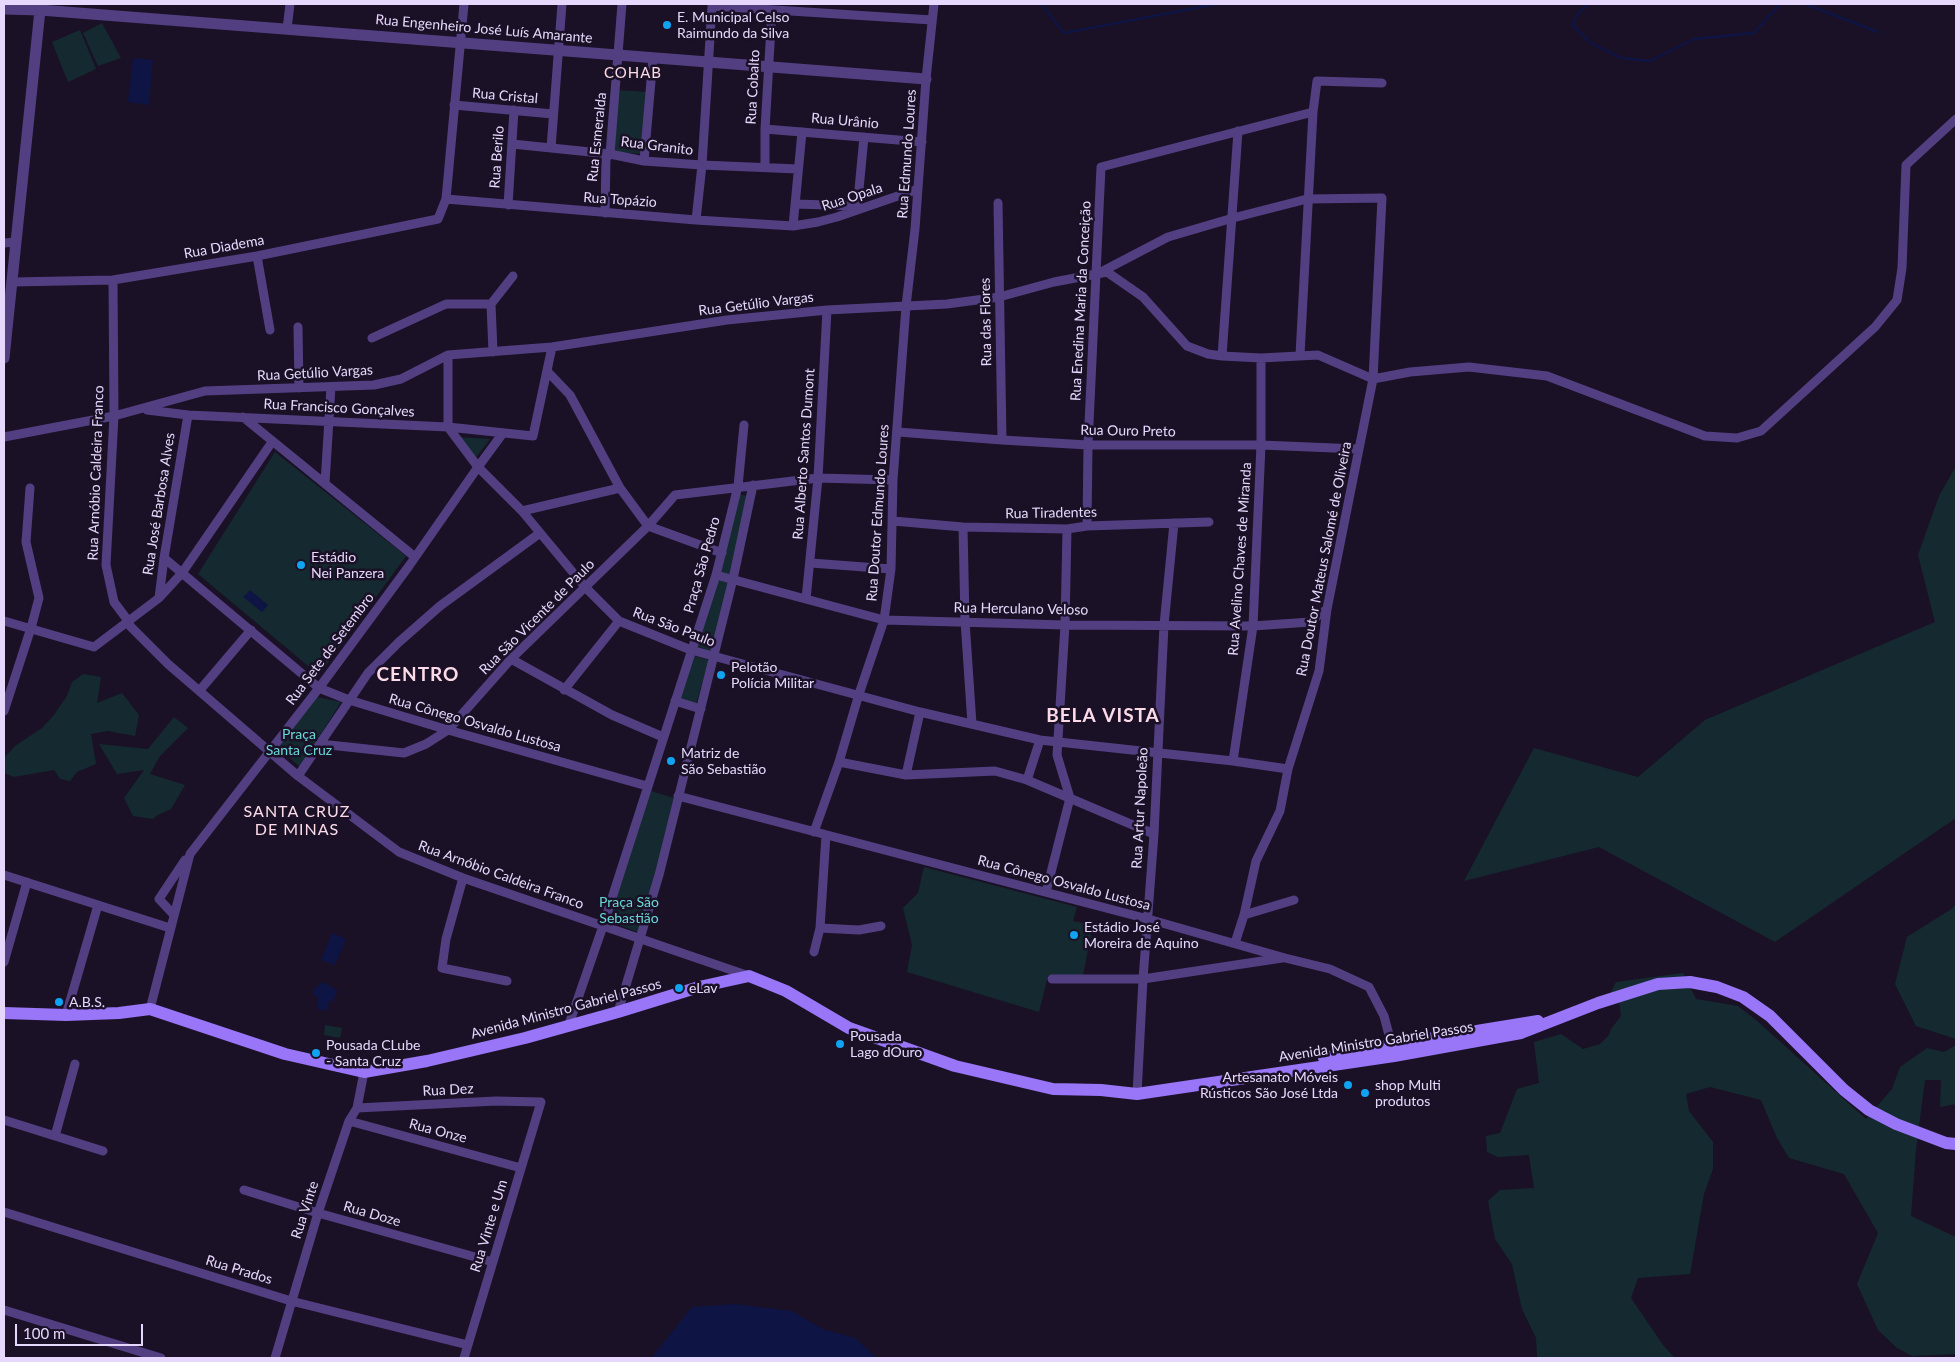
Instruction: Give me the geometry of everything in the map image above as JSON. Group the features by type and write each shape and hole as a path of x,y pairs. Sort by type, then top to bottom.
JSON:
{"main road":[{"name":"Avenida Ministro Gabriel Passos","path":"4,1013 119,1014 150,1009 285,1054 364,1072 427,1061 568,1027 699,987 749,976 786,991 849,1028 955,1066 1053,1089 1137,1091 1393,1050 1521,1033 1598,1003 1658,984 1690,982 1716,987 1743,997 1770,1016 1844,1090 1869,1110 1896,1124 1946,1143 1956,1144"}],"street":[{"path":"287,29 290,4"},
{"path":"446,199 464,4"},
{"path":"551,148 562,4"},
{"name":"Rua Esmeralda","path":"605,213 606,158 610,154 622,4"},
{"name":"Rua Edmundo Loures","path":"906,306 934,4"},
{"path":"696,220 702,165 712,6 932,20"},
{"name":"Rua Engenheiro José Luís Amarante","path":"4,9 40,10 926,79"},
{"path":"4,358 6,321 13,282 40,10"},
{"name":"Rua Cobalto","path":"764,167 764,129 772,10"},
{"path":"644,161 653,58"},
{"path":"1300,355 1312,112 1316,80 1382,83"},
{"name":"Rua Cristal","path":"454,105 554,114"},
{"name":"Rua Berilo","path":"508,205 514,110"},
{"path":"1222,356 1238,131 1312,112"},
{"path":"1373,379 1410,372 1469,366 1547,376 1705,436 1737,438 1761,431 1876,327 1897,300 1902,268 1906,165 1956,119"},
{"name":"Rua Urânio","path":"764,129 922,142"},
{"name":"Rua Enedina Maria da Conceição","path":"1087,526 1088,445 1101,167 1238,131"},
{"path":"793,226 802,132"},
{"path":"796,204 858,208 864,136"},
{"name":"Rua Granito","path":"512,144 610,154 644,161 798,169"},
{"name":"Rua Opala","path":"793,226 818,222 918,189"},
{"name":"Rua Doutor Mateus Salomé de Oliveira","path":"1235,943 1244,915 1256,861 1280,811 1288,769 1319,671 1327,609 1373,379 1382,198 1307,199"},
{"name":"Rua Topázio","path":"446,199 605,213 793,226"},
{"name":"Rua Diadema","path":"13,282 113,280 258,256 438,219 446,199"},
{"path":"1096,274 1168,236 1307,199"},
{"name":"Rua das Flores","path":"998,203 1002,440"},
{"path":"4,243 16,242"},
{"path":"258,256 270,330"},
{"name":"Rua Getúlio Vargas","path":"4,437 114,416 205,391 374,385 401,379 448,355 552,347 727,320 827,310 947,304 999,297 1054,282 1107,272 1143,297 1187,346 1208,354 1222,356 1261,358 1318,355 1373,379"},
{"path":"493,352 491,304 513,276"},
{"name":"Rua Arnóbio Caldeira Franco","path":"113,280 114,416 106,565 114,602 130,626 168,664 298,776 400,852 463,878 749,976"},
{"path":"372,338 446,304 491,304"},
{"name":"Rua Doutor Edmundo Loures","path":"814,832 839,762 884,620 891,569 894,480 906,306"},
{"name":"Rua Alberto Santos Dumont","path":"806,600 818,478 827,310"},
{"path":"298,327 299,388"},
{"path":"552,347 547,371 570,395 620,488 648,526 722,553"},
{"path":"448,355 448,427"},
{"name":"Rua Avelino Chaves de Miranda","path":"1233,761 1253,626 1262,446 1261,358"},
{"name":"Rua Francisco Gonçalves","path":"144,409 188,415 448,427 532,436 547,371"},
{"path":"325,483 331,388"},
{"name":"Rua José Barbosa Alves","path":"159,598 188,415"},
{"path":"242,417 415,557"},
{"name":"Praça São Pedro","path":"663,737 722,553 738,486 744,425"},
{"name":"Rua São Paulo","path":"448,427 478,467 522,511 585,587 619,621 691,650 920,712 1040,740 1233,761 1288,769"},
{"name":"Rua Ouro Preto","path":"898,432 1088,445 1262,446 1358,449"},
{"name":"Rua Sete de Setembro","path":"174,915 159,898 190,854 319,688 504,433"},
{"path":"4,621 94,647 159,598 182,573 272,442"},
{"name":"Rua São Vicente de Paulo","path":"320,744 404,753 426,744 448,730 511,659 648,526 675,495 753,484 818,478 894,480"},
{"path":"618,1012 659,875 733,580 753,484"},
{"path":"4,710 39,598 26,542 30,488"},
{"path":"522,511 620,488"},
{"name":"Rua Tiradentes","path":"893,521 963,527 1067,529 1087,526 1209,522"},
{"name":"Rua Artur Napoleão","path":"1137,1091 1142,979 1154,834 1156,754 1164,625 1174,523"},
{"path":"963,527 965,621 972,724"},
{"path":"1046,892 1070,798 1057,755 1066,624 1067,529"},
{"path":"298,776 368,673 440,606 540,533"},
{"name":"Rua Cônego Osvaldo Lustosa","path":"164,558 319,688 348,700 448,730 647,786"},
{"path":"811,563 891,569"},
{"name":"Rua Herculano Veloso","path":"716,575 884,620 1253,626 1310,622 1327,609"},
{"path":"564,690 619,621"},
{"path":"200,690 251,630"},
{"path":"511,659 612,715 663,737 603,926 568,1027"},
{"path":"675,701 701,710"},
{"path":"906,775 920,712"},
{"path":"1027,780 1040,740"},
{"path":"839,762 906,775 995,771 1027,780 1154,834"},
{"name":"Rua Cônego Osvaldo Lustosa","path":"678,796 1148,919 1330,969 1369,987 1384,1016 1393,1050"},
{"path":"814,952 820,928 826,835"},
{"name":"Rua Sete de Setembro","path":"150,1009 190,854"},
{"path":"4,875 170,928"},
{"path":"463,878 446,939 442,968 507,981"},
{"path":"5,955 27,882"},
{"path":"1244,915 1294,900"},
{"path":"66,1015 98,905"},
{"path":"820,928 858,930 881,926"},
{"path":"1052,979 1142,979 1285,958"},
{"path":"55,1136 75,1064"},
{"name":"Rua Vinte","path":"275,1358 318,1213 349,1121 357,1108 364,1072"},
{"name":"Rua Dez","path":"357,1108 496,1101 541,1102"},
{"name":"Rua Vinte e Um","path":"464,1358 541,1102"},
{"path":"4,1120 103,1151"},
{"name":"Rua Onze","path":"349,1121 521,1168"},
{"name":"Rua Doze","path":"244,1190 318,1213 493,1262"},
{"name":"Rua Prados","path":"4,1212 292,1300 468,1345"},
{"path":"4,1310 162,1358"}],"green space":[{"path":"102,23 121,58 98,66 83,33"},
{"path":"80,30 96,69 68,82 52,42"},
{"path":"617,90 647,92 643,154 613,152"},
{"path":"457,437 490,439 475,459"},
{"name":"Estádio Nei Panzera","path":"275,452 406,556 319,675 198,574"},
{"path":"1956,466 1956,818 1775,942 1599,847 1464,881 1534,748 1638,777 1705,720 1935,622 1918,555 1939,496"},
{"path":"738,494 748,496 730,576 718,572"},
{"path":"716,579 729,583 711,651 696,646"},
{"path":"694,656 709,660 696,704 679,698"},
{"path":"83,674 101,677 97,703 122,693 139,715 135,736 108,731 91,734 96,764 77,772 70,781 60,779 54,770 14,777 4,773 4,758 15,746 42,728 67,696 72,682"},
{"name":"Praça Santa Cruz","path":"317,697 341,702 300,767 276,746"},
{"path":"174,717 188,728 160,756 150,774 185,785 171,809 153,819 133,816 124,798 144,770 117,774 99,744 148,749"},
{"name":"Praça São Sebastião","path":"651,791 674,798 640,933 609,921"},
{"path":"924,867 1077,907 1073,921 1093,925 1083,975 1048,976 1039,1012 907,972 912,945 903,908 918,893"},
{"path":"1956,903 1956,1039 1916,1026 1895,984 1907,937 1953,908"},
{"path":"1683,973 1696,999 1738,1006 1866,1119 1892,1089 1900,1067 1927,1048 1944,1052 1956,1045 1956,1104 1940,1107 1941,1080 1925,1080 1916,1150 1911,1216 1956,1237 1956,1354 1912,1356 1897,1348 1878,1330 1857,1284 1878,1233 1844,1174 1789,1158 1777,1138 1761,1100 1710,1087 1686,1094 1689,1111 1713,1142 1713,1169 1704,1194 1690,1274 1638,1278 1631,1298 1663,1345 1675,1358 1537,1358 1536,1338 1522,1309 1512,1264 1495,1239 1488,1201 1500,1190 1534,1188 1529,1155 1498,1157 1487,1152 1486,1136 1500,1133 1517,1089 1539,1083 1534,1042 1561,1034 1583,1049 1600,1044 1609,1035 1611,1029 1621,1016 1618,994 1608,998 1616,982"},
{"path":"325,1025 342,1028 340,1038 324,1035"}],"shaded area":[{"path":"133,58 153,60 149,105 128,102"},
{"path":"250,590 268,605 262,612 243,597"},
{"path":"332,933 346,939 335,965 321,960"},
{"path":"322,982 337,990 333,1001 329,1001 328,1011 317,1009 318,998 314,995 313,990"},
{"path":"735,1304 792,1311 823,1329 855,1338 877,1358 651,1358 692,1307"}],"waterway":[{"path":"1041,4 1064,33 1217,4"},
{"path":"1589,4 1579,12 1572,25 1591,43 1621,58 1650,61 1694,39 1754,33 1780,4"},
{"path":"1805,4 1878,32"}],"place":[{"name":"E. Municipal Celso Raimundo da Silva","path":"667,25"},
{"name":"Estádio Nei Panzera","path":"301,565"},
{"name":"Pelotão Polícia Militar","path":"721,675"},
{"name":"Matriz de São Sebastião","path":"671,761"},
{"name":"Estádio José Moreira de Aquino","path":"1074,935"},
{"name":"eLav","path":"679,988"},
{"name":"A.B.S.","path":"59,1002"},
{"name":"Pousada Lago dOuro","path":"840,1044"},
{"name":"Pousada CLube - Santa Cruz","path":"316,1053"},
{"name":"Artesanato Móveis Rústicos São José Ltda","path":"1348,1085"},
{"name":"shop Multi produtos","path":"1365,1093"}],"district":[{"name":"COHAB","path":"633,73"},
{"name":"CENTRO","path":"418,675"},
{"name":"BELA VISTA","path":"1103,716"},
{"name":"SANTA CRUZ DE MINAS","path":"297,821"}]}
